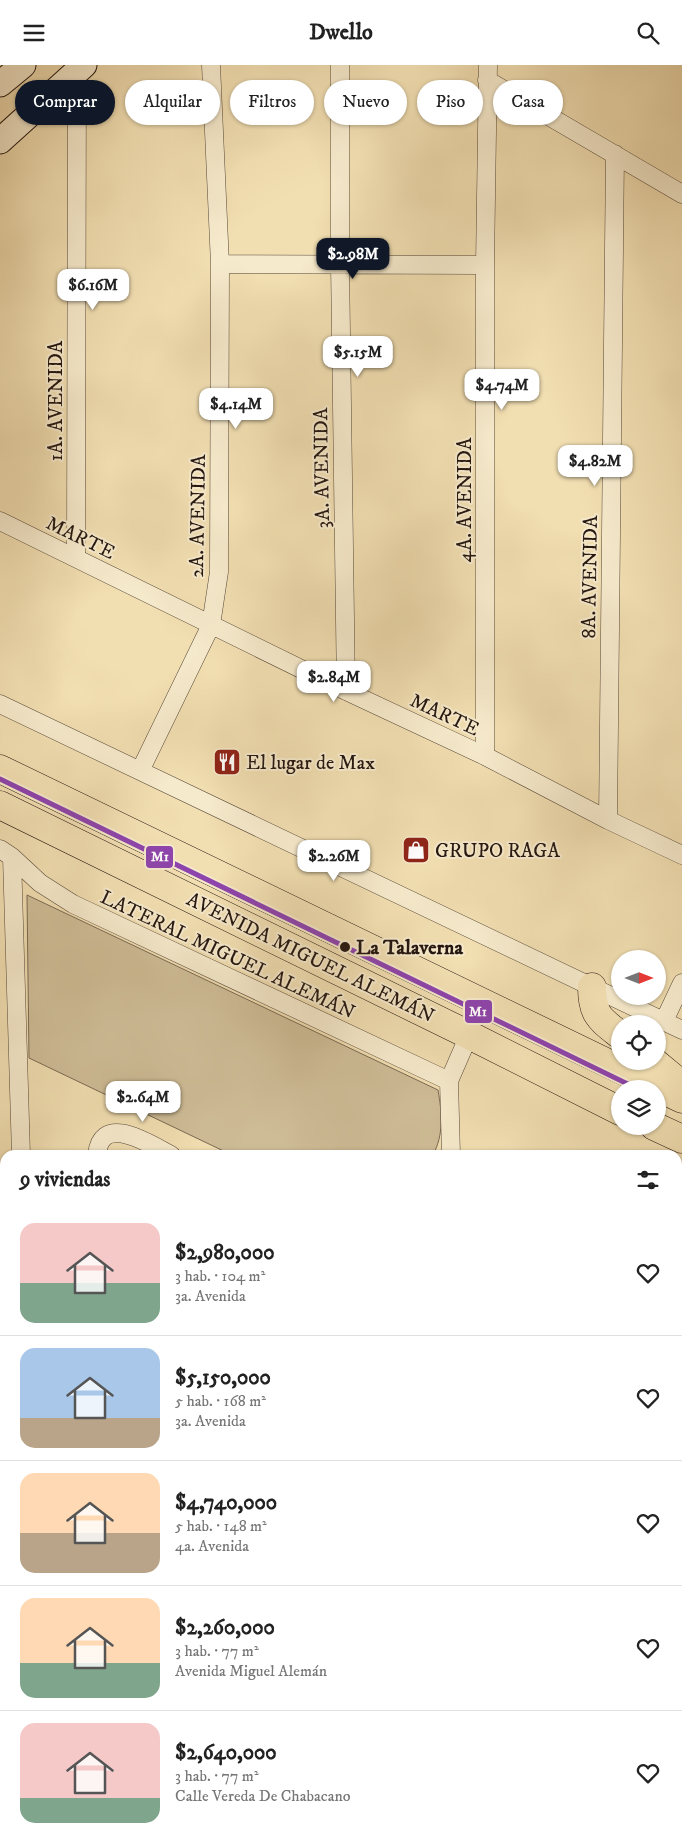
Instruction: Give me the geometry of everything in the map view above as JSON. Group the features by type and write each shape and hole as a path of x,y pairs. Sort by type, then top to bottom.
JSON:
{"highway":[{"name":"AVENIDA MIGUEL ALEMÁN","path":"0,769 682,1099"},
{"name":"AVENIDA MIGUEL ALEMÁN","path":"0,805 611,1106"},
{"path":"592,987 592,1003 599,1018 611,1028"},
{"path":"664,1070 682,1085"},
{"path":"666,1132 682,1139"}],"street":[{"path":"0,84 23,65"},
{"name":"2A. AVENIDA","path":"140,771 211,625 219,572 220,264 211,65"},
{"name":"3A. AVENIDA","path":"340,65 340,263 346,691"},
{"path":"0,141 79,67"},
{"name":"1A. AVENIDA","path":"76,557 79,67"},
{"path":"487,73 682,194"},
{"name":"4A. AVENIDA","path":"485,756 487,73"},
{"name":"8A. AVENIDA","path":"608,820 615,154"},
{"path":"220,264 486,265"},
{"name":"MARTE","path":"0,521 346,691 485,756 608,820 682,855"},
{"path":"0,704 651,1015"},
{"path":"6,853 21,1150"},
{"name":"LATERAL MIGUEL ALEMÁN","path":"6,853 40,883 73,904 449,1081"},
{"path":"666,1017 682,983"},
{"path":"666,1022 682,1030"},
{"path":"451,1150 449,1081 469,1035"},
{"path":"99,1150 101,1142 108,1135 119,1132 130,1135 161,1150"},
{"path":"443,1150 450,1133"}],"shaded area":[{"path":"27,895 438,1090 441,1123 439,1139 436,1150 222,1150 29,1058"}],"transit line":[{"name":"M1","path":"0,779 619,1080"}],"place":[{"name":"El lugar de Max","path":"227,762"},
{"name":"GRUPO RAGA","path":"416,850"},
{"name":"La Talaverna","path":"345,947"}]}
